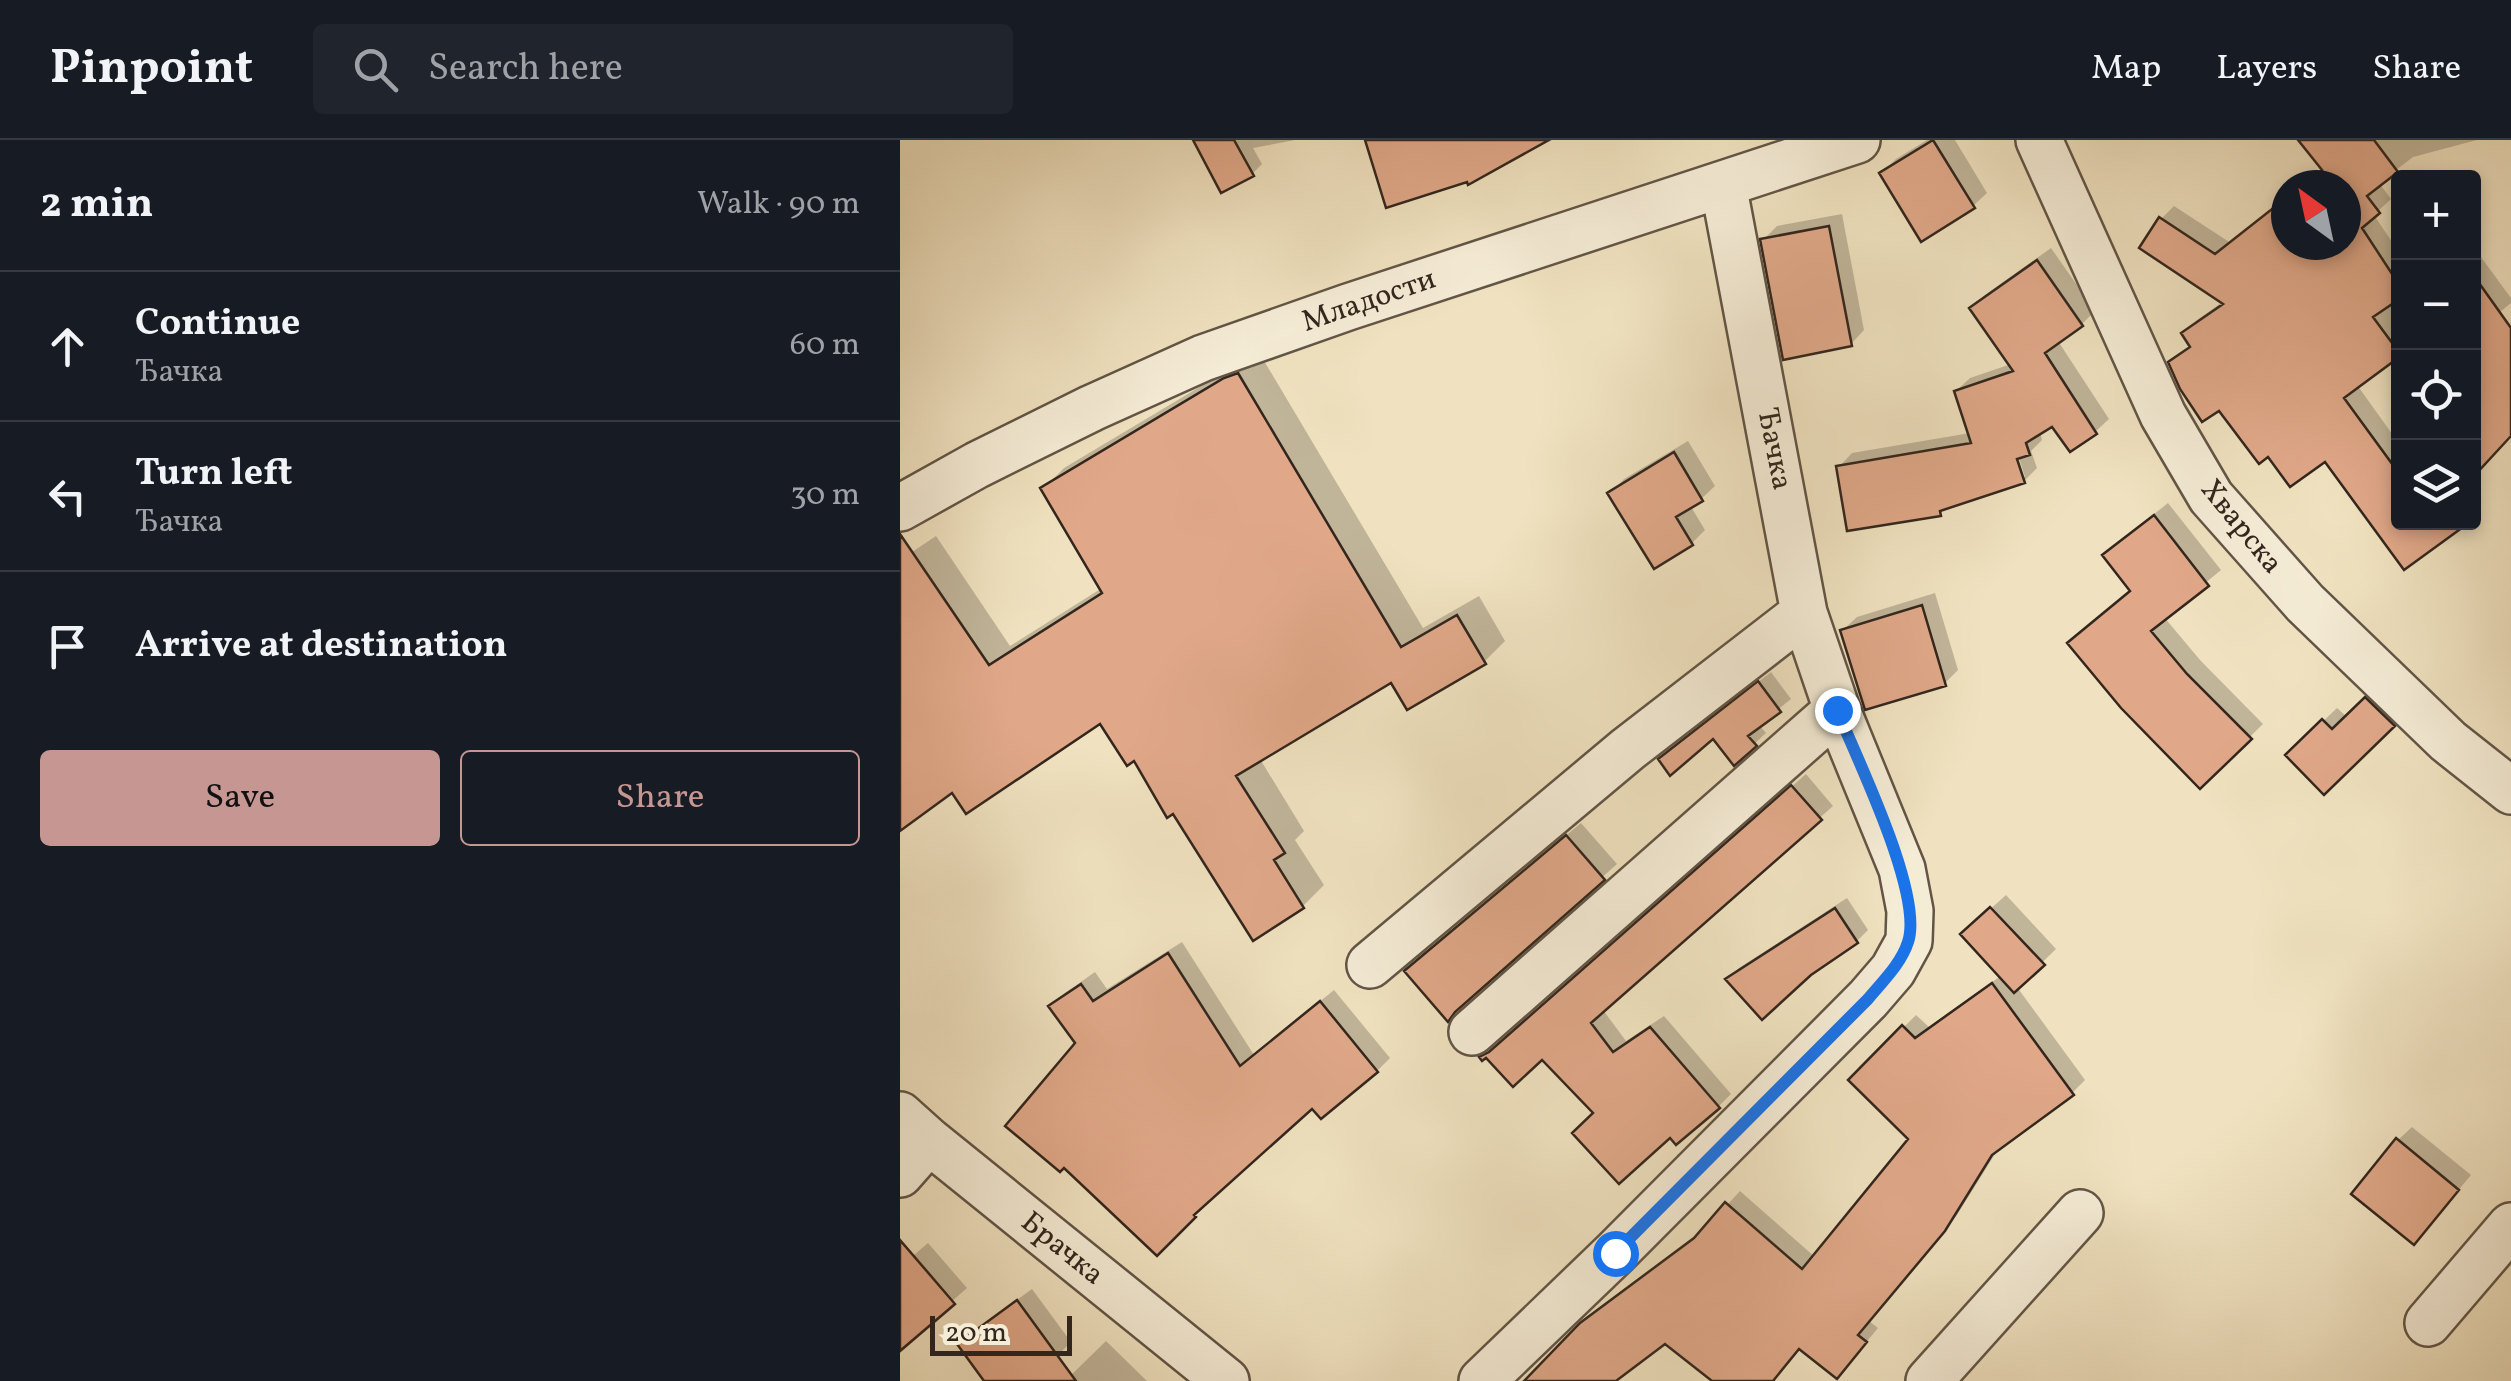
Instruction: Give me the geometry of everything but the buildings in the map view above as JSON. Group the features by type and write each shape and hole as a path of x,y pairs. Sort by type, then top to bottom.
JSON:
{"street":[{"name":"Младости","path":"900,508 1092,408 1203,358 1857,140"},
{"name":"Хварска","path":"2038,140 2163,415 2211,497 2305,603 2448,740 2511,791"},
{"name":"Ђачка","path":"1482,1381 1868,999 1893,970 1908,941 1910,911 1902,869 1837,710 1804,613 1723,184"},
{"path":"1370,965 1628,749 1804,613"},
{"path":"1472,1032 1837,710"},
{"name":"Брачка","path":"910,1143 1226,1381"},
{"path":"1929,1381 2080,1212"},
{"path":"2428,1322 2511,1226"}],"route":[{"path":"1615,1253 1868,999 1893,970 1908,941 1910,911 1902,869 1837,710"}]}
